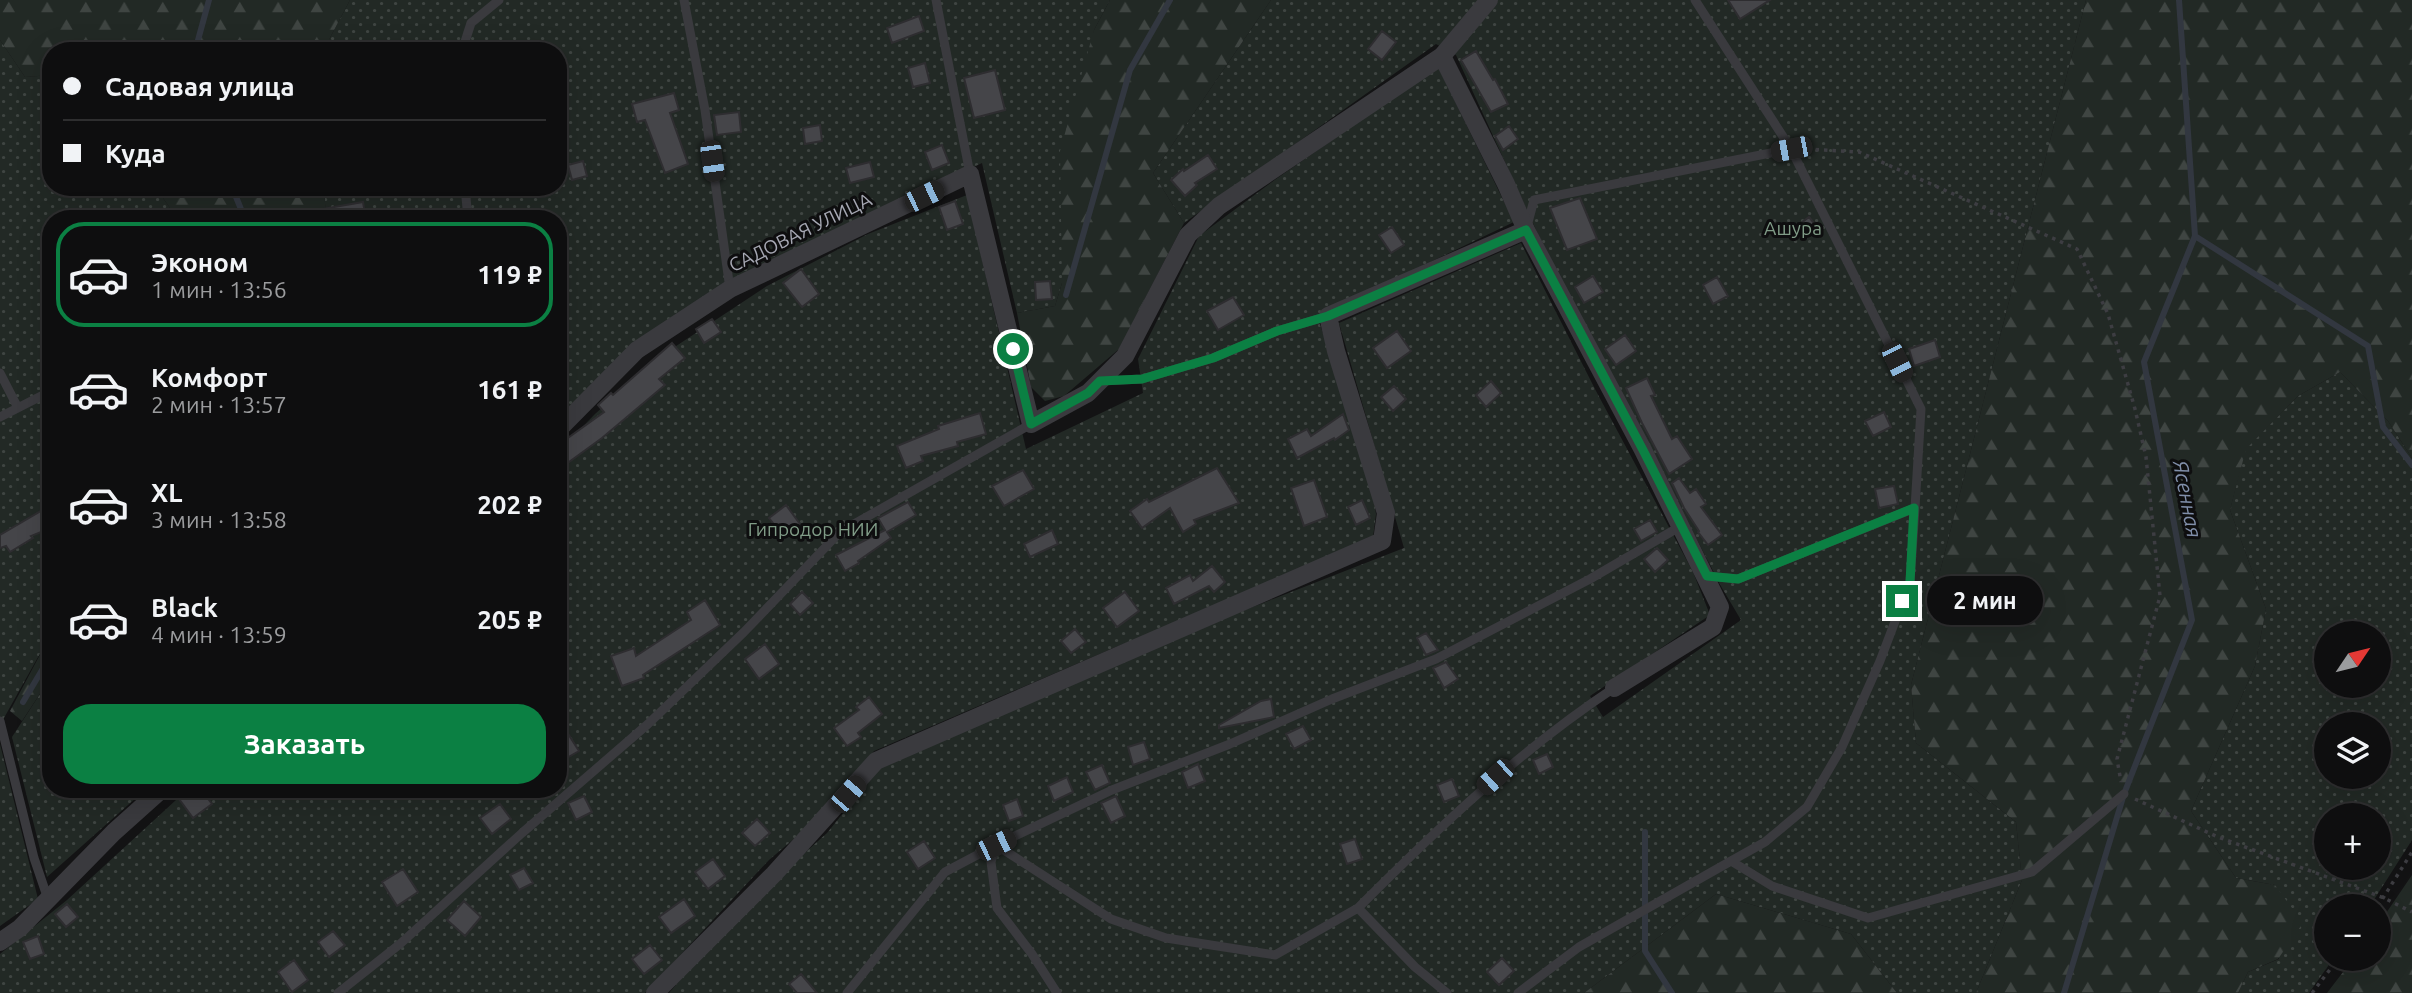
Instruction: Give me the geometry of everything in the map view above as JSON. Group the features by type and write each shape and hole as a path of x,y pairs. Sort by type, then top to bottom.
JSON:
{"street":[{"path":"970,174 1031,424 1088,393 1125,356 1188,235 1219,205 1442,56 1489,0"},
{"path":"1442,56 1526,230 1707,576 1720,607 1713,627 1614,688"},
{"name":"САДОВАЯ УЛИЦА","path":"567,421 637,350 730,289 970,174"},
{"path":"655,993 774,874 876,761 1382,541 1386,513 1336,351 1328,316 1526,230"},
{"path":"0,942 20,928 114,832 152,798"}],"lane":[{"path":"466,42 471,23 499,0"},
{"path":"684,0 705,110 730,289"},
{"path":"936,0 970,174"},
{"path":"1518,993 1579,947 1765,842 1807,807 1842,747 1880,661 1910,582 1921,409 1791,149 1695,0"},
{"path":"1526,230 1534,200 1791,149"},
{"path":"1100,381 1142,379 1213,358 1277,331 1328,316"},
{"path":"0,373 17,406"},
{"path":"0,417 42,395"},
{"path":"567,794 648,724 744,632 840,532 1031,424"},
{"path":"1707,576 1738,579 1914,508"},
{"path":"847,993 945,872 1112,790 1436,659 1590,579 1681,526"},
{"path":"996,845 1111,919 1166,938 1275,955 1358,908 1427,839 1495,777 1570,718 1614,688"},
{"path":"0,721 34,858 48,900"},
{"path":"1731,861 1772,886 1868,918 2032,872 2124,794"},
{"path":"338,993 400,944 562,798"},
{"path":"996,845 991,862 997,908 1057,993"},
{"path":"1358,908 1415,967 1447,993"}],"path":[{"path":"1791,149 1859,152 2077,249 2108,314 2136,410 2146,457 2160,596 2117,760 2124,794 2218,838 2373,894"},
{"path":"2386,894 2412,852"},
{"path":"2391,902 2412,912"},
{"path":"2312,993 2329,971"}],"green space":[{"path":"0,0 350,0 328,42 42,42 42,76 25,77 0,40"},
{"path":"350,0 1110,0 1094,30 1062,283 1055,306 1017,313 982,163 747,274 567,413 567,210 325,210 325,196 567,196 567,42 328,42"},
{"path":"1110,0 1271,0 1153,173 1184,223 1119,349 1064,396 1045,401 1031,387 1017,313 1055,306 1062,283 1060,151 1094,30"},
{"name":"Ашура","path":"1271,0 2086,0 1911,685 1916,743 2016,822 2022,880 1976,993 1897,993 1851,934 1716,894 1584,993 669,993 742,909 827,833 881,766 1127,656 1404,548 1339,323 1521,243 1596,391 1693,572 1710,615 1590,696 1603,717 1741,620 1538,234 1456,55 1436,44 1184,223 1153,173"},
{"path":"2086,0 2412,0 2412,458 2388,421 2340,372 2298,396 2246,449 2230,510 2266,609 2255,666 2191,811 2236,878 2275,885 2303,923 2278,959 2248,972 2238,993 1976,993 2022,880 2016,822 1916,743 1911,685"},
{"path":"0,40 25,77 42,76 42,196 161,196 172,210 42,210 42,650 0,725"},
{"name":"Гипродор НИИ","path":"1438,67 1514,222 1317,316 1367,460 1376,514 1373,537 874,751 809,826 769,860 645,993 0,993 0,954 67,900 178,798 567,798 567,443 658,358 767,286 868,234 967,195 1026,449 1143,393 1138,359 1199,236"},
{"path":"161,196 325,196 325,210 172,210"},
{"path":"2340,372 2388,421 2412,458 2412,840 2391,873 2391,803 2314,803 2314,880 2387,880 2378,894 2314,894 2314,971 2325,971 2309,993 2238,993 2248,972 2279,959 2275,885 2236,878 2191,811 2255,666 2266,609 2230,510 2245,449 2298,396"},
{"path":"42,651 42,691 22,721 10,711"},
{"path":"42,691 42,798 136,798 47,877 12,737"},
{"path":"0,744 38,899 0,926"},
{"path":"2412,875 2412,993 2327,993 2344,971 2391,971 2391,906"},
{"path":"1716,894 1851,934 1897,993 1584,993"}],"building":[{"path":"1728,0 1770,0 1740,19"},
{"path":"919,16 924,31 892,43 887,28"},
{"path":"1382,31 1396,42 1382,60 1368,49"},
{"path":"1476,51 1508,104 1491,112 1461,60"},
{"path":"925,63 930,83 913,87 908,68"},
{"path":"995,70 1005,110 974,118 964,78"},
{"path":"674,93 679,110 670,113 688,164 665,173 645,120 637,122 632,104"},
{"path":"739,112 741,132 717,135 714,115"},
{"path":"820,125 822,141 805,144 803,128"},
{"path":"1509,126 1518,139 1503,150 1495,136"},
{"path":"942,145 949,163 932,170 925,152"},
{"path":"1208,155 1217,169 1195,183 1197,185 1185,196 1171,180 1183,169 1184,171"},
{"path":"583,161 587,176 572,180 568,165"},
{"path":"870,162 874,177 850,183 846,168"},
{"path":"1580,198 1597,239 1567,250 1550,208"},
{"path":"955,201 963,224 947,230 939,207"},
{"path":"363,202 364,210 317,210"},
{"path":"1809,217 1818,228 1806,238 1796,227"},
{"path":"1392,227 1404,245 1391,253 1379,235"},
{"path":"801,269 819,294 802,307 783,283"},
{"path":"1593,276 1603,292 1584,303 1575,287"},
{"path":"1717,277 1728,296 1713,304 1703,285"},
{"path":"1050,281 1052,299 1036,300 1035,282"},
{"path":"1233,297 1244,315 1218,330 1207,311"},
{"path":"712,319 721,332 704,343 696,329"},
{"path":"1397,331 1411,351 1387,368 1373,348"},
{"path":"1625,335 1636,351 1616,365 1605,349"},
{"path":"1935,340 1940,357 1914,366 1909,349"},
{"path":"672,343 685,358 659,379 665,385 567,463 567,439 604,412 598,405 611,393 613,395"},
{"path":"1647,378 1655,395 1651,396 1672,439 1677,436 1692,459 1669,474 1626,388"},
{"path":"1491,381 1501,393 1486,407 1476,395"},
{"path":"1394,386 1406,399 1393,411 1381,397"},
{"path":"1884,412 1891,427 1873,436 1865,421"},
{"path":"980,413 986,434 957,442 958,446 921,456 923,461 906,468 897,446 939,429 938,426"},
{"path":"1343,414 1349,430 1335,440 1334,438 1297,458 1288,439 1307,429 1311,436"},
{"path":"1217,468 1239,503 1194,520 1196,524 1183,532 1170,508 1142,528 1130,511 1147,499 1149,502"},
{"path":"1023,470 1034,489 1004,506 992,486"},
{"path":"1679,478 1690,493 1696,489 1706,504 1701,507 1722,535 1708,545 1684,508 1672,483"},
{"path":"1314,480 1327,517 1304,526 1291,488"},
{"path":"1894,486 1898,504 1879,508 1875,489"},
{"path":"1362,500 1370,518 1356,525 1348,507"},
{"path":"908,502 916,515 887,532 891,538 845,571 836,555 885,530 878,518"},
{"path":"786,505 800,524 783,536 769,518"},
{"path":"42,510 42,532 31,536 33,538 10,552 6,546 0,548 0,535"},
{"path":"1650,520 1657,532 1641,541 1634,529"},
{"path":"1052,530 1058,544 1030,557 1024,544"},
{"path":"1657,548 1668,560 1655,572 1644,559"},
{"path":"1212,566 1225,582 1214,592 1209,586 1174,604 1166,588 1190,575 1193,581"},
{"path":"802,592 813,603 800,615 790,604"},
{"path":"1125,592 1139,611 1117,627 1103,608"},
{"path":"705,600 720,625 643,675 644,678 622,686 611,656 634,648 636,656 691,620 687,612"},
{"path":"1075,629 1086,642 1071,653 1061,641"},
{"path":"1426,633 1438,650 1426,655 1417,638"},
{"path":"765,644 779,664 759,679 745,659"},
{"path":"1446,662 1458,679 1444,688 1433,668"},
{"path":"869,697 882,714 858,733 861,737 847,746 834,728 859,710 856,707"},
{"path":"1271,699 1274,717 1219,728 1219,725 1261,701"},
{"path":"1303,726 1311,740 1294,749 1286,734"},
{"path":"567,732 579,751 567,758"},
{"path":"1144,742 1150,759 1133,765 1128,747"},
{"path":"1547,754 1553,767 1539,774 1533,760"},
{"path":"1198,764 1205,781 1188,788 1182,772"},
{"path":"1102,765 1110,783 1095,790 1086,772"},
{"path":"1067,777 1073,792 1054,801 1048,786"},
{"path":"1452,779 1459,796 1444,802 1437,785"},
{"path":"584,796 592,812 576,820 568,803"},
{"path":"1116,796 1125,816 1111,823 1101,803"},
{"path":"208,798 212,804 193,818 179,799"},
{"path":"1017,799 1023,816 1009,821 1003,805"},
{"path":"500,804 511,819 492,834 480,818"},
{"path":"757,819 770,833 755,846 742,833"},
{"path":"1355,839 1362,859 1347,864 1340,844"},
{"path":"924,841 935,858 918,869 907,852"},
{"path":"713,859 725,876 708,889 695,872"},
{"path":"524,868 533,883 519,890 510,875"},
{"path":"403,869 418,892 397,906 382,882"},
{"path":"684,899 695,916 671,933 659,917"},
{"path":"464,901 481,917 465,936 447,920"},
{"path":"67,904 78,917 66,927 55,914"},
{"path":"333,931 345,945 329,957 318,942"},
{"path":"38,936 44,954 30,959 23,942"},
{"path":"650,945 662,960 644,974 632,959"},
{"path":"1502,958 1514,971 1499,985 1487,972"},
{"path":"294,960 308,980 292,992 278,972"},
{"path":"801,974 817,993 797,993 789,984"}],"waterway":[{"path":"197,42 209,0"},
{"path":"1066,295 1130,70 1170,0"},
{"name":"Ясенная","path":"2064,993 2124,794 2192,620 2144,362 2195,236 2179,0"},
{"path":"236,196 241,210"},
{"path":"2195,236 2368,346 2383,427 2412,465"},
{"path":"23,702 42,670"},
{"path":"1645,832 1645,951 1672,993"}],"route":[{"path":"1013,349 1031,424 1088,393 1100,381 1142,379 1213,358 1277,331 1328,316 1526,230 1707,576 1738,579 1914,508 1910,582 1902,601"}]}
